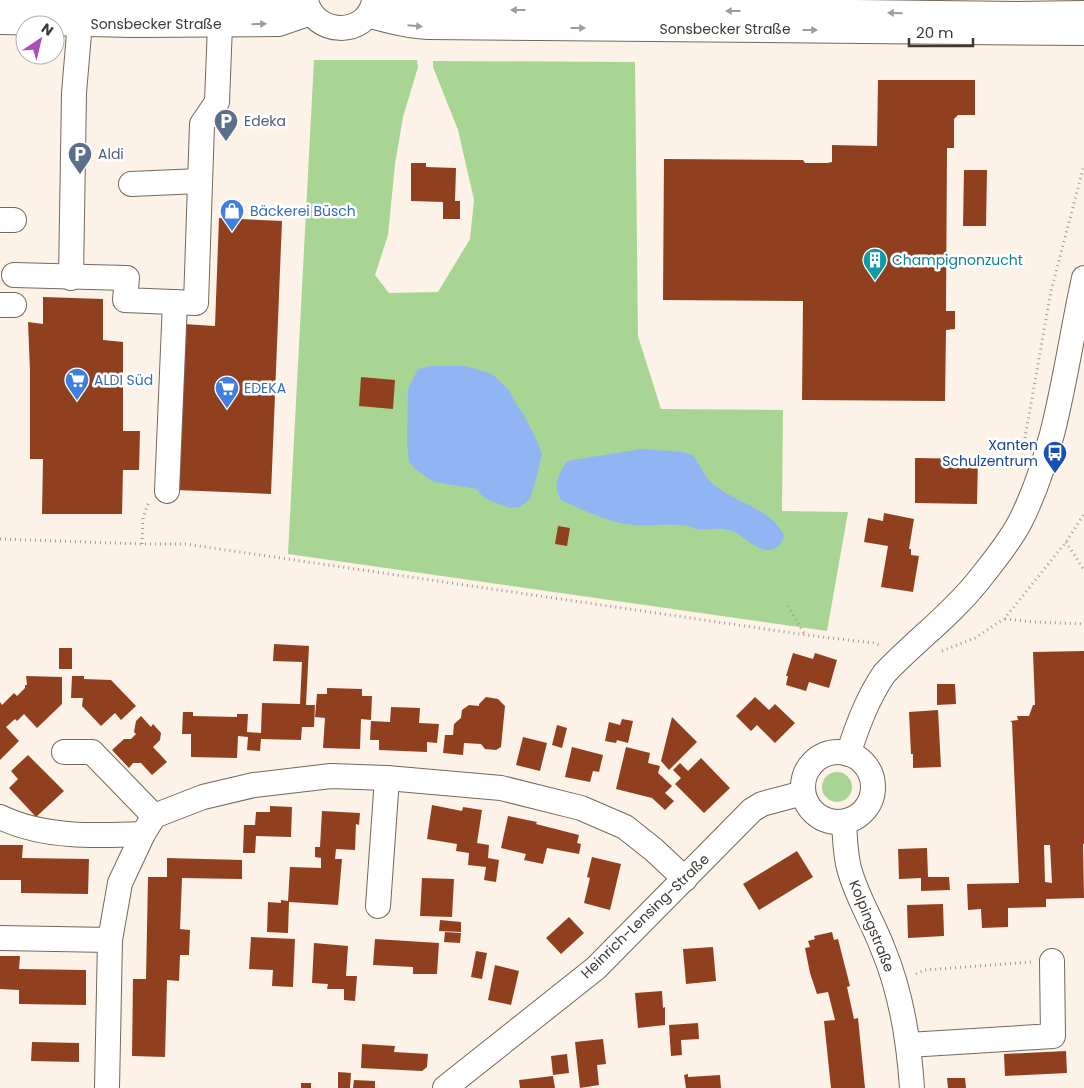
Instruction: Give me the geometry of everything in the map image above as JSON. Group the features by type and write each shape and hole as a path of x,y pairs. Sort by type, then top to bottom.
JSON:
{"street":[{"name":"Sonsbecker Straße","path":"0,22 128,3 278,24 304,4 323,24 339,29 356,25 376,5 393,23 413,27 775,13 1084,13"},
{"name":"Sonsbecker Straße","path":"0,5 219,16"},
{"path":"71,278 74,92 81,10"},
{"name":"Sonsbecker Straße","path":"775,13 1084,33"},
{"path":"14,275 128,278 126,300 196,302 202,124 217,102 219,16"},
{"path":"131,184 200,181"},
{"path":"848,754 862,711 884,674 963,598 978,581 1009,539 1022,517 1036,484 1051,439 1084,278"},
{"path":"167,491 176,302"},
{"path":"64,752 92,752 148,825"},
{"path":"830,753 848,754 858,759 866,767 873,789 870,800 864,810 855,818 844,822 828,820 814,813 807,804 803,793 804,776 814,760 830,753"},
{"path":"0,817 31,828 59,833 99,836 148,825 203,797 254,785 331,776 387,778 500,788 581,808 625,827 654,850 685,879"},
{"path":"378,906 387,778"},
{"name":"Heinrich-Lensing-Straße","path":"445,1088 596,968 752,810 762,804 803,793"},
{"name":"Kolpingstraße","path":"844,822 849,867 856,890 884,949 894,983 908,1046 912,1088"},
{"path":"107,1088 110,940 120,883 148,825"},
{"path":"0,938 110,940"},
{"path":"908,1046 1053,1036 1052,961"}],"path":[{"path":"1024,443 1051,291 1084,165"},
{"path":"940,652 974,638 1004,618 1066,542 1084,514"},
{"path":"142,544 143,528"},
{"path":"0,539 185,544 806,635 874,643"},
{"path":"1066,542 1084,570"},
{"path":"788,606 806,635"},
{"path":"1004,618 1034,622 1084,624"},
{"path":"894,983 925,970 1052,961"}],"green space":[{"path":"314,60 417,60 418,67 403,117 395,164 388,235 375,275 389,293 438,292 470,239 474,200 458,130 433,67 433,61 635,62 638,336 661,409 783,410 782,511 848,512 827,631 288,554"},
{"path":"837,772 848,776 852,787 848,798 837,802 826,798 822,787 826,776"}],"water":[{"path":"431,366 466,366 492,374 509,390 523,413 542,454 530,499 520,507 510,508 491,501 481,495 477,489 434,482 415,469 409,462 407,442 408,389 418,369"},
{"path":"641,449 683,452 693,455 710,481 718,488 761,511 770,518 784,536 782,542 776,548 768,550 758,547 738,534 724,529 696,529 679,525 625,524 600,517 561,500 557,489 557,480 567,461"}],"building":[{"path":"878,80 975,80 975,115 958,115 954,119 954,148 947,148 946,311 955,311 955,329 946,330 945,401 802,400 803,301 663,300 664,159 803,160 805,163 827,163 832,162 832,145 877,146"},
{"path":"411,163 426,163 426,167 456,168 455,201 460,201 460,219 443,219 443,202 411,201"},
{"path":"964,170 987,170 986,226 963,226"},
{"name":"EDEKA","path":"219,218 282,221 271,494 176,490 183,324 215,326"},
{"name":"ALDI Süd","path":"43,297 103,299 103,340 123,342 123,431 140,431 139,470 123,470 122,514 42,514 43,459 30,459 28,322 43,324"},
{"path":"361,377 395,380 393,409 359,406"},
{"path":"915,458 978,459 977,504 915,503"},
{"path":"884,513 914,519 909,549 911,549 911,555 919,556 913,592 881,587 888,546 864,542 868,518 883,521"},
{"path":"558,526 570,528 567,546 555,544"},
{"path":"274,644 309,646 306,705 315,705 314,727 302,727 301,740 261,739 260,751 247,750 248,737 238,736 237,758 191,757 191,734 182,734 183,712 193,712 193,716 237,717 237,714 248,714 247,732 261,733 262,703 300,704 302,662 273,661"},
{"path":"59,648 72,648 72,669 59,669"},
{"path":"1084,651 1084,898 1046,899 1046,907 1008,908 1008,927 982,928 981,909 968,910 967,884 1019,883 1012,722 1010,721 1018,720 1017,716 1029,716 1033,705 1035,705 1033,652","holes":["1044,845 1050,845 1052,883 1045,882"]},
{"path":"793,653 813,659 815,653 837,660 829,688 809,682 806,691 786,685 788,676 786,676"},
{"path":"26,676 62,677 62,704 37,728 24,714 17,721 15,719 6,727 19,741 0,760 0,702 2,705 14,693 17,696 25,688 25,685 27,685"},
{"path":"72,676 84,676 84,679 111,680 136,706 121,720 115,713 101,726 82,706 83,698 71,698"},
{"path":"937,684 955,684 956,704 937,705"},
{"path":"327,688 362,689 362,696 372,696 371,720 361,719 360,749 323,748 325,718 315,717 317,694 327,694"},
{"path":"486,697 498,699 505,706 501,747 496,750 485,749 481,744 464,743 463,755 443,753 445,735 453,735 454,724 461,718 462,710 469,705 479,706"},
{"path":"755,697 769,710 775,704 795,723 775,743 757,725 751,731 736,716"},
{"path":"391,707 420,708 419,723 439,724 437,743 427,742 427,752 379,750 379,740 370,740 371,721 390,722"},
{"path":"938,710 941,767 913,768 909,712"},
{"path":"141,716 151,727 153,724 161,733 160,740 153,747 167,762 152,775 141,763 133,763 129,768 112,750 124,739 131,739 136,734 134,732 136,721"},
{"path":"672,717 697,742 669,770 661,761"},
{"path":"622,719 633,721 628,743 617,740 616,743 605,741 609,722 620,725"},
{"path":"557,725 567,728 562,748 552,745"},
{"path":"523,737 547,743 540,771 516,765"},
{"path":"572,747 603,755 599,772 593,771 590,782 565,777"},
{"path":"626,747 650,753 648,763 660,766 658,773 672,786 665,793 674,801 665,810 652,798 616,789"},
{"path":"28,755 64,791 36,817 9,788 18,779 11,771"},
{"path":"701,758 730,788 704,813 675,784 681,778 673,770 680,763 688,771"},
{"path":"432,805 462,811 463,807 482,810 477,843 489,845 488,858 499,860 496,882 484,880 486,867 468,865 469,853 456,851 457,844 427,839"},
{"path":"270,806 292,807 291,837 256,836 255,853 243,853 244,825 255,825 256,812 270,812"},
{"path":"322,811 360,813 359,825 356,824 355,850 336,849 335,859 342,859 338,905 289,902 288,933 267,932 268,902 281,903 281,900 288,901 290,867 321,868 321,858 315,857 315,847 320,847"},
{"path":"508,816 537,822 536,824 579,835 577,843 581,844 579,854 547,848 543,864 524,860 526,854 501,848"},
{"path":"0,845 23,845 22,858 89,859 88,894 21,893 21,880 0,880"},
{"path":"927,848 928,877 949,877 950,890 921,891 921,878 899,879 898,849"},
{"path":"797,851 813,877 759,910 743,884"},
{"path":"592,857 621,864 610,910 584,903 590,878 587,877"},
{"path":"167,858 242,860 242,879 182,878 180,929 190,930 189,955 180,955 179,981 167,980 165,1057 132,1056 133,979 146,979 148,877 167,877"},
{"path":"422,878 454,879 452,917 420,916"},
{"path":"943,904 944,936 908,938 907,905"},
{"path":"569,917 584,933 561,954 546,938"},
{"path":"440,920 461,922 461,932 439,931"},
{"path":"445,932 461,933 460,943 444,942"},
{"path":"832,932 834,940 838,939 850,986 847,987 854,1019 858,1018 865,1088 831,1088 824,1021 835,1020 828,992 817,994 805,948 810,947 808,941 815,939 814,936"},
{"path":"251,937 295,939 293,987 272,986 273,970 249,969"},
{"path":"375,939 439,943 437,974 413,974 413,967 373,965"},
{"path":"314,943 348,946 346,976 357,976 355,1001 344,1000 344,989 327,989 328,984 312,983"},
{"path":"713,947 716,981 686,984 683,949"},
{"path":"476,951 487,953 482,979 471,977"},
{"path":"0,956 20,956 19,969 86,970 86,1005 19,1004 19,990 0,989"},
{"path":"495,965 519,971 511,1005 488,1000"},
{"path":"662,991 663,1008 665,1007 665,1025 638,1028 635,993"},
{"path":"698,1023 699,1039 681,1040 682,1055 671,1056 669,1025"},
{"path":"603,1039 606,1064 597,1065 599,1085 580,1088 575,1042"},
{"path":"32,1042 79,1043 79,1062 31,1061"},
{"path":"362,1044 395,1046 394,1052 428,1054 427,1067 422,1071 361,1068"},
{"path":"1066,1051 1067,1073 1005,1076 1004,1054"},
{"path":"567,1054 569,1073 553,1075 551,1056"},
{"path":"338,1072 351,1073 350,1088 338,1088"},
{"path":"688,1074 688,1077 720,1075 721,1088 686,1088 684,1075"},
{"path":"553,1076 555,1088 520,1088 519,1080"},
{"path":"947,1078 965,1078 966,1088 948,1088"},
{"path":"354,1080 375,1081 375,1088 353,1088"},
{"path":"301,1083 311,1083 311,1088 301,1088"}],"place":[{"name":"Edeka","path":"226,142"},
{"name":"Aldi","path":"80,175"},
{"name":"Bäckerei Büsch","path":"232,232"},
{"name":"Champignonzucht","path":"875,281"},
{"name":"ALDI Süd","path":"77,401"},
{"name":"EDEKA","path":"227,409"},
{"name":"Xanten Schulzentrum","path":"1055,474"}]}
